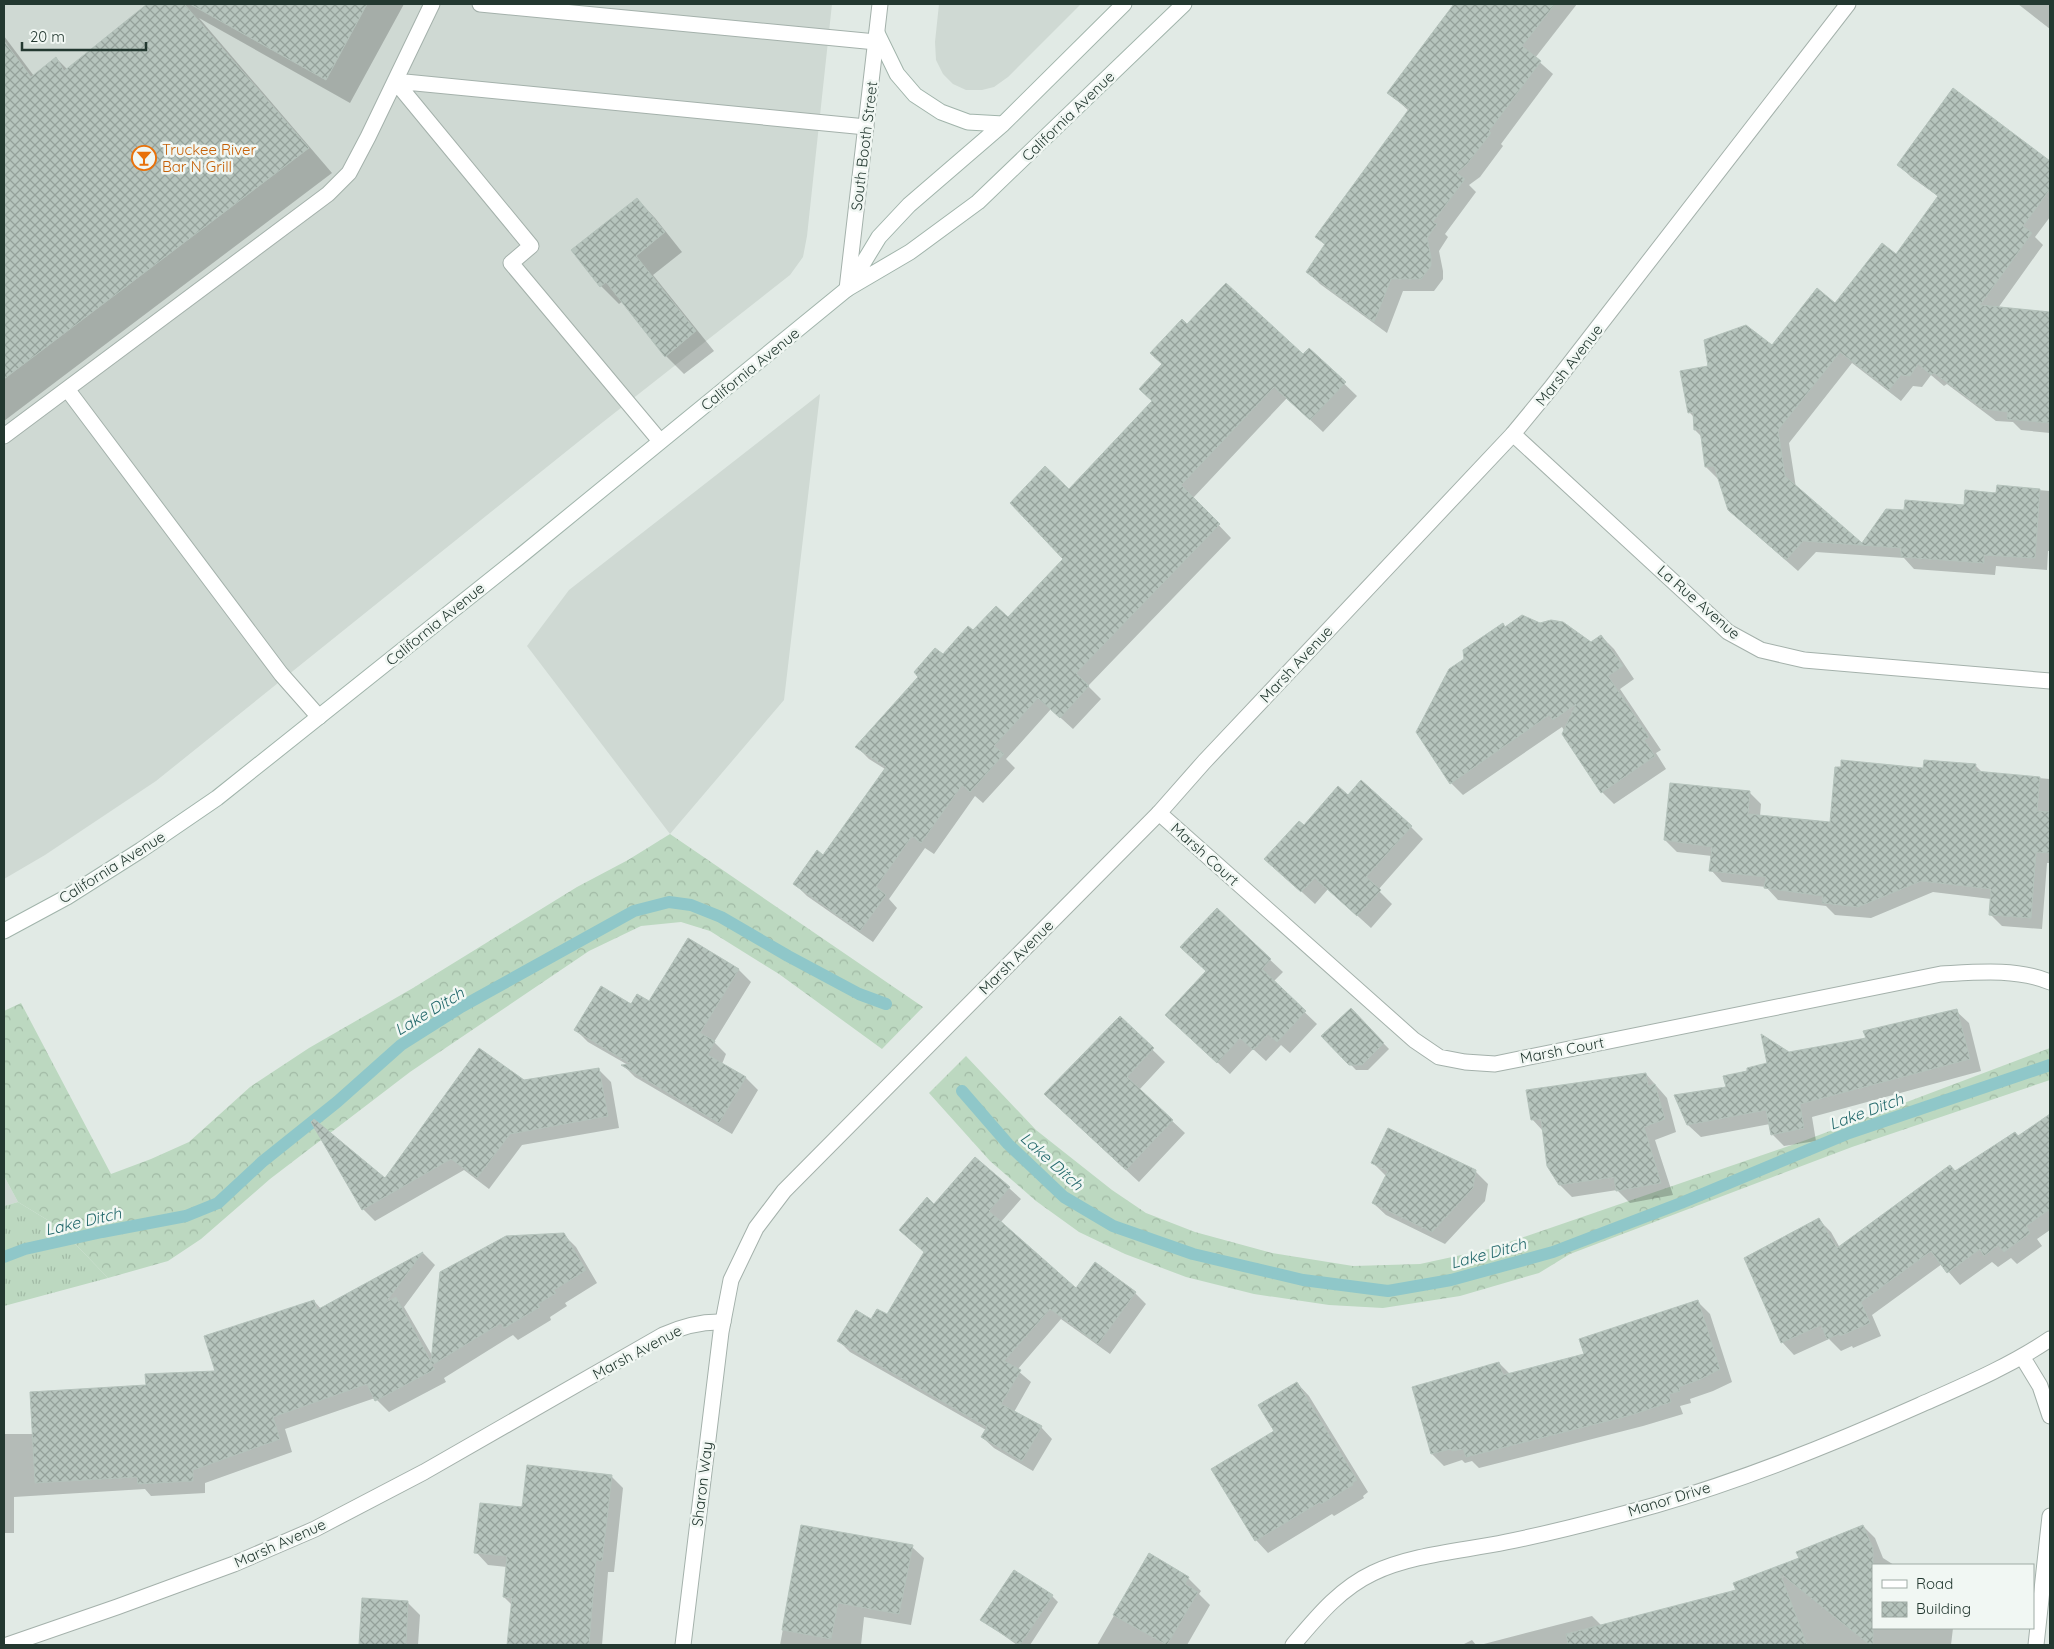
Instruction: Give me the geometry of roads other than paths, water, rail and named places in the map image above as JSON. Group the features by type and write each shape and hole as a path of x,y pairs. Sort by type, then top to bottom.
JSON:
{"street":[{"path":"4,436 328,194 349,173 432,4"},
{"path":"480,4 876,38 897,74 915,95 941,112 968,122 1003,124"},
{"name":"South Booth Street","path":"847,289 880,4"},
{"name":"California Avenue","path":"847,289 879,237 909,205 1003,124 1124,4"},
{"name":"California Avenue","path":"4,931 67,897 141,850 217,798 847,289 910,252 978,202 1184,4"},
{"name":"Marsh Avenue","path":"7,1645 117,1608 234,1564 315,1529 424,1472 663,1334 703,1322 723,1322 731,1280 735,1271 756,1228 784,1191 1159,813 1210,755 1513,434 1550,389 1848,4"},
{"path":"395,81 866,127"},
{"path":"395,81 531,246 510,263 660,442"},
{"path":"67,390 281,674 319,717"},
{"name":"La Rue Avenue","path":"1513,434 1728,632 1760,650 1804,660 2050,682"},
{"name":"Marsh Court","path":"1159,813 1414,1040 1439,1057 1465,1062 1495,1064 1941,974 1994,972 2040,978 2050,982"},
{"name":"Sharon Way","path":"683,1645 723,1322"},
{"name":"Manor Drive","path":"1293,1645 1342,1592 1373,1573 1411,1560 1508,1542 1588,1523 1657,1504 1741,1477 1873,1426 2023,1358 2050,1340"},
{"path":"2023,1358 2040,1386 2050,1416"},
{"path":"2036,1645 2050,1516"}],"waterway":[{"name":"Lake Ditch","path":"4,1257 25,1249 186,1216 218,1203 262,1162 337,1102 401,1045 461,1007 634,911 669,902 691,905 721,917 859,994 886,1004"},
{"name":"Lake Ditch","path":"962,1091 1008,1144 1064,1197 1113,1226 1193,1254 1303,1280 1388,1291 1451,1280 1553,1252 1681,1203 1849,1133 2050,1065"}],"place":[{"name":"Truckee River Bar N Grill","path":"144,158"}]}
